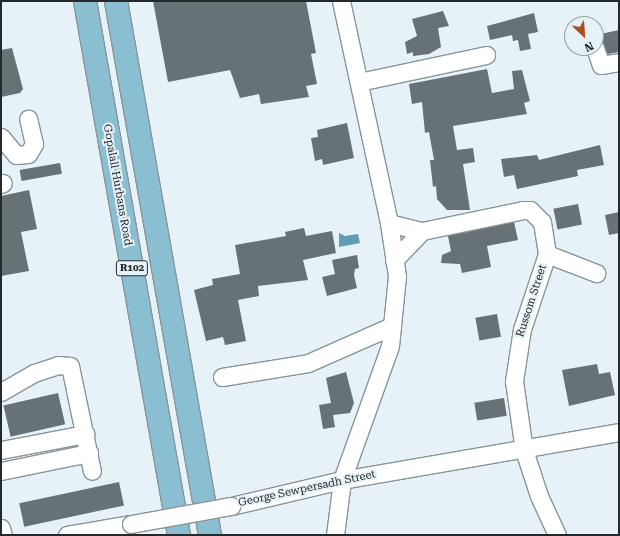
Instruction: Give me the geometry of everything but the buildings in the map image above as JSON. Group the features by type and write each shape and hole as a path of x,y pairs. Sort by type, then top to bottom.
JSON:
{"main road":[{"name":"Gopalall Hurbans Road","path":"85,1 179,535"},
{"name":"R102","path":"116,1 210,535"}],"street":[{"path":"335,535 342,480 390,346 397,276 389,223 341,1"},
{"path":"359,82 486,55"},
{"path":"598,56 601,65 619,62"},
{"path":"1,137 16,155 28,154 34,144 28,119"},
{"name":"Russom Street","path":"389,223 422,230 530,210 546,233 547,254 522,329 515,363 516,407 524,450 539,496 557,535"},
{"path":"394,260 422,230"},
{"path":"547,254 596,273"},
{"path":"222,377 308,363 392,326"},
{"path":"1,392 34,373 58,365 70,366 92,471"},
{"name":"George Sewpersadh Street","path":"67,535 106,532 131,524 231,506 342,480 524,450 619,432"},
{"path":"1,450 85,434"},
{"path":"1,471 89,453"},
{"path":"1,528 3,535"}],"water":[{"path":"339,233 345,236 358,234 360,243 339,247"}]}
